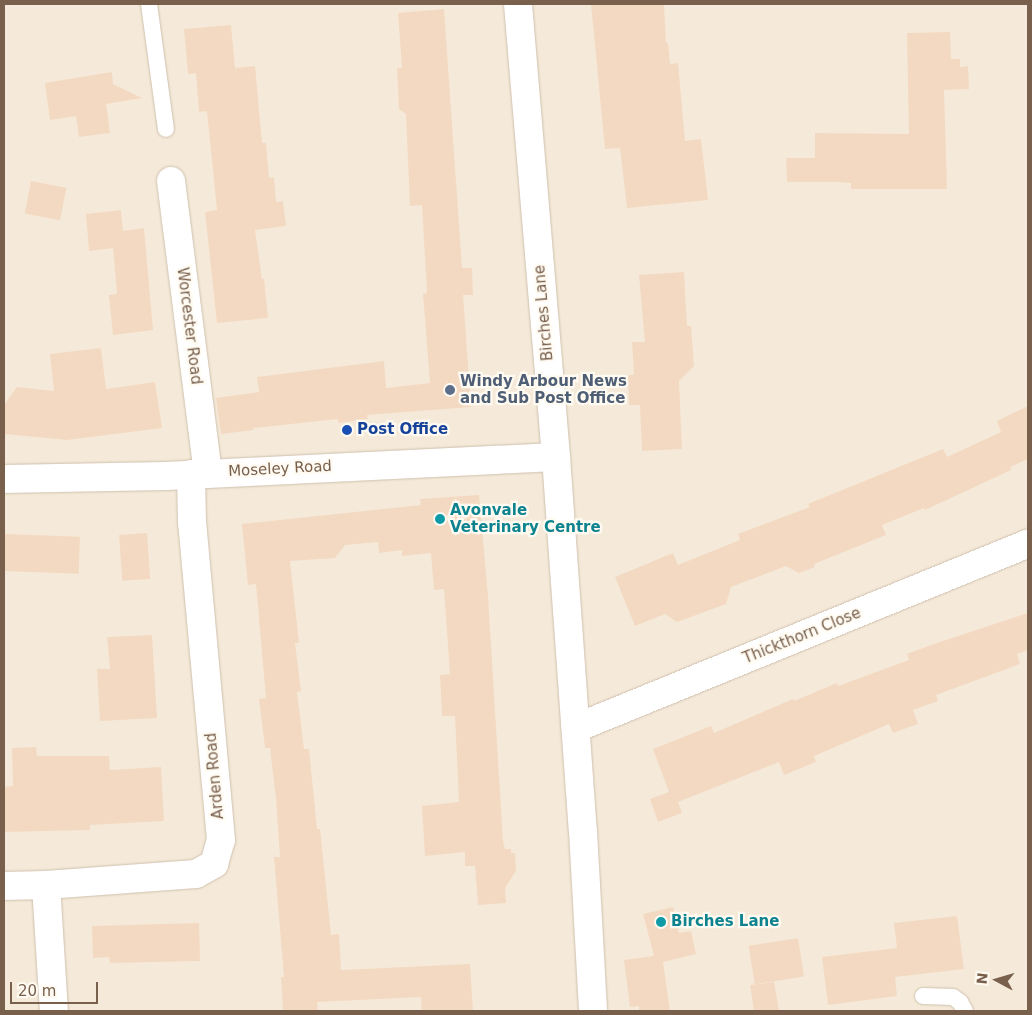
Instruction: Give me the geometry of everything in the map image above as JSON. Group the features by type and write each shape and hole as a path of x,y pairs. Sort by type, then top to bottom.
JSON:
{"street":[{"name":"Birches Lane","path":"518,4 556,457 576,728 591,950 592,1011"},
{"name":"Worcester Road","path":"171,181 199,473"},
{"name":"Moseley Road","path":"4,478 199,473 556,457"},
{"name":"Arden Road","path":"4,886 46,885 196,874 214,864 221,840 192,523 199,473"},
{"name":"Thickthorn Close","path":"576,728 1028,544"},
{"path":"46,885 54,1011"}],"lane":[{"path":"149,4 166,129"},
{"path":"923,996 953,997 960,1002 965,1011"}],"shaded area":[{"path":"4,4 1028,4 1028,1011 4,1011"}],"building":[{"path":"591,4 664,4 666,43 668,43 670,64 678,63 685,141 701,139 708,200 627,208 620,148 605,149"},
{"path":"444,9 462,268 472,268 473,295 463,295 471,407 367,415 368,419 338,423 338,419 253,428 254,430 221,434 216,398 259,392 257,377 384,361 386,388 430,383 423,294 427,293 422,205 410,206 406,114 399,109 397,68 402,68 398,13"},
{"path":"231,25 235,68 255,66 262,143 266,143 269,178 274,177 276,202 283,201 286,226 255,230 262,279 264,279 268,318 217,323 205,212 217,210 207,111 199,112 196,73 188,74 184,29"},
{"path":"950,32 951,59 960,59 960,67 968,66 969,89 944,90 947,189 851,189 851,183 787,182 786,158 815,158 815,133 909,134 907,33"},
{"path":"112,72 113,84 142,98 106,104 110,133 79,137 76,116 50,120 45,83"},
{"path":"31,181 66,188 60,220 25,213"},
{"path":"121,210 123,231 144,228 153,330 113,335 109,295 117,294 113,248 89,251 86,214"},
{"path":"684,272 687,326 691,326 694,366 679,381 682,449 642,451 640,405 629,405 628,375 634,375 632,342 645,342 639,275"},
{"path":"101,348 106,389 155,382 162,428 67,440 4,434 4,405 17,387 54,391 50,354"},
{"path":"1028,406 1028,459 1010,467 1011,470 925,510 924,508 882,525 886,535 814,564 815,567 799,573 786,566 731,587 726,604 677,622 665,614 635,626 615,577 673,553 678,565 740,540 738,534 810,507 808,504 943,449 947,457 1001,432 997,421"},
{"path":"479,495 488,596 503,841 505,849 511,849 511,853 515,853 516,871 505,888 506,903 478,905 475,866 465,866 465,852 425,856 422,806 459,802 455,716 442,716 440,675 450,674 444,589 434,590 431,553 402,556 402,550 379,553 378,542 345,545 335,558 290,561 299,643 295,643 301,691 297,692 304,749 309,749 317,829 320,829 331,935 339,934 341,970 470,964 473,1011 422,1011 421,997 317,1002 318,1011 283,1011 281,977 284,977 274,857 280,857 276,799 270,748 265,748 259,699 266,698 256,584 248,585 242,524 421,505 420,499"},
{"path":"147,533 150,579 122,581 119,535"},
{"path":"4,534 80,537 79,574 4,571"},
{"path":"1028,613 1028,650 1017,654 1020,664 936,695 938,701 913,710 918,724 893,733 889,724 814,756 816,762 784,775 779,762 678,802 682,813 658,822 650,799 669,792 653,749 711,726 714,733 793,699 794,701 837,683 838,686 909,660 907,654"},
{"path":"152,635 157,718 100,721 97,669 110,669 107,637"},
{"path":"36,747 37,756 109,756 110,770 161,767 164,821 90,825 90,830 4,832 4,787 13,786 12,748"},
{"path":"673,907 679,933 691,931 696,954 663,962 670,1011 639,1011 639,1006 630,1007 624,960 654,956 643,914"},
{"path":"957,916 964,969 895,977 897,996 828,1005 822,957 897,948 894,923"},
{"path":"199,923 200,961 110,963 109,957 93,958 92,926"},
{"path":"798,938 804,977 755,984 749,946"},
{"path":"774,982 779,1011 754,1011 750,985"}],"place":[{"name":"Windy Arbour News and Sub Post Office","path":"450,390"},
{"name":"Post Office","path":"347,430"},
{"name":"Avonvale Veterinary Centre","path":"440,519"},
{"name":"Birches Lane","path":"661,922"}]}
